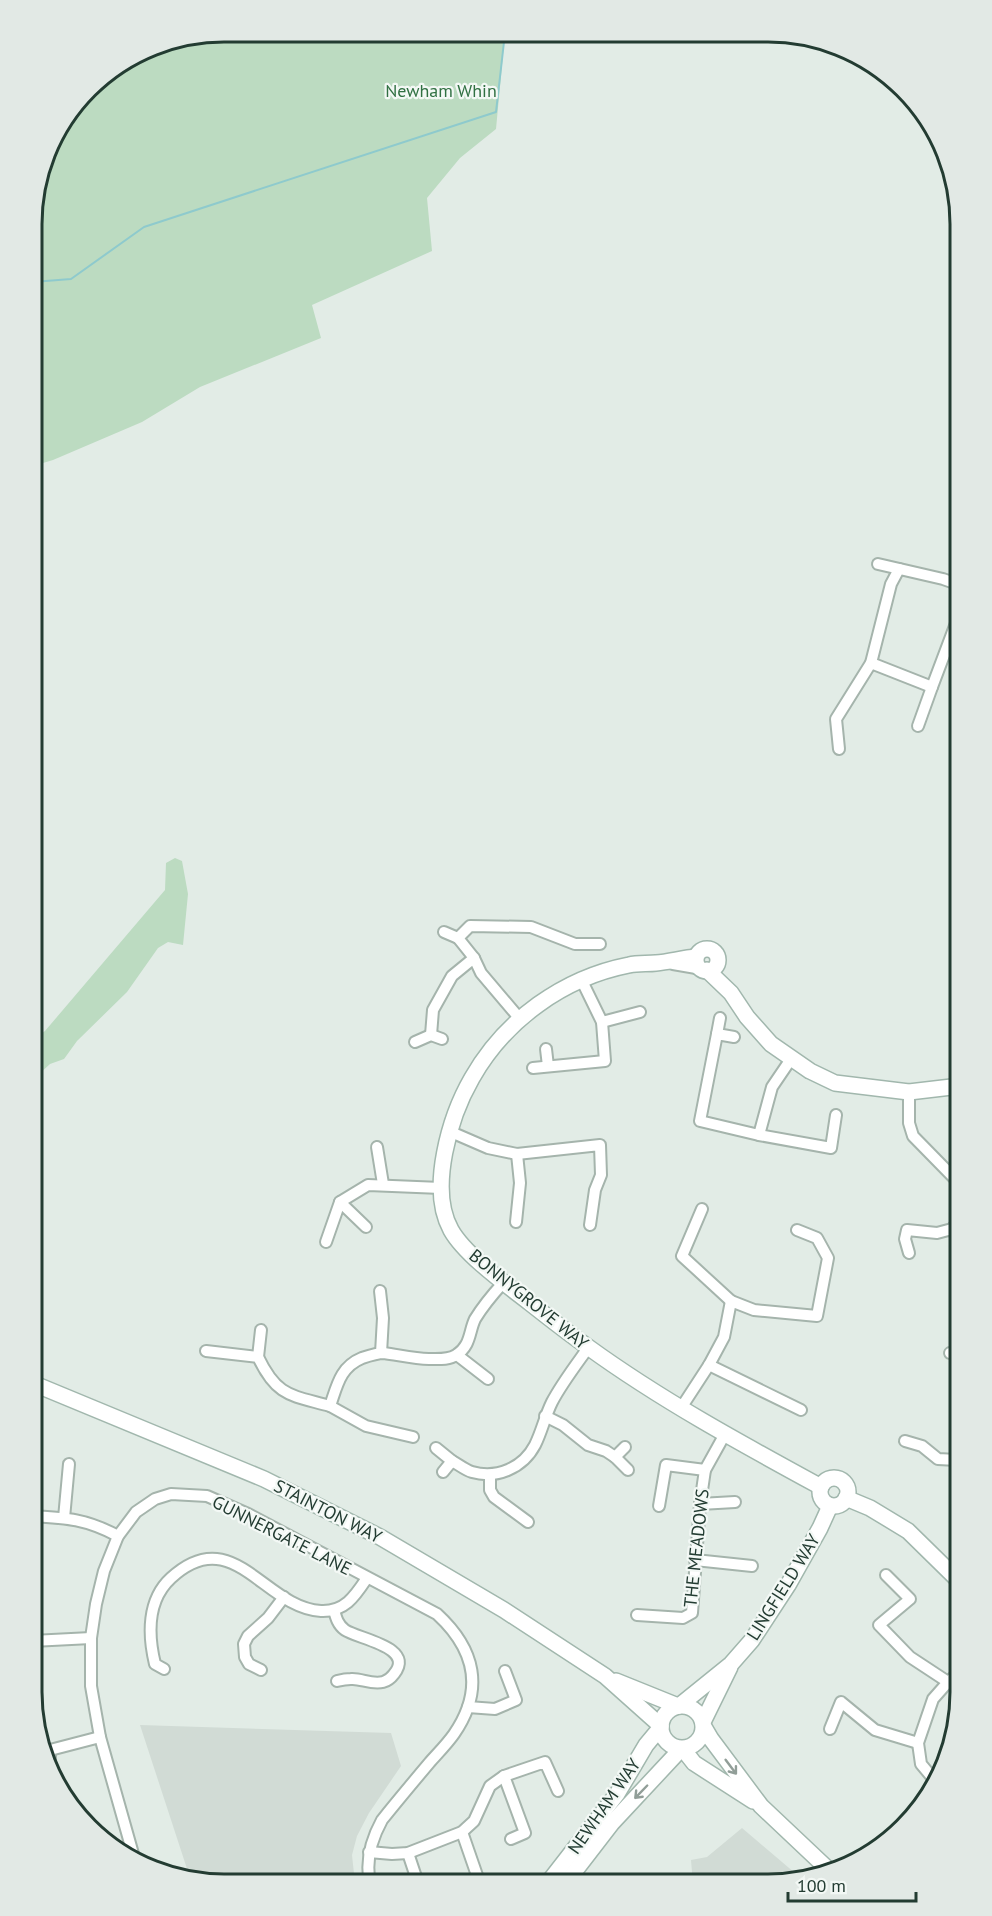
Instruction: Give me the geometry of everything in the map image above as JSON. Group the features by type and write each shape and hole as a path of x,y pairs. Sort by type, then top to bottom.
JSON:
{"street":[{"path":"878,564 950,581"},
{"path":"839,749 836,719 871,663 891,584 899,569"},
{"path":"918,726 950,639"},
{"path":"871,663 932,687"},
{"path":"458,938 470,926 531,927 575,944 600,944"},
{"path":"444,932 458,938 474,958 481,973 520,1019"},
{"path":"431,1035 433,1010 452,976 474,958"},
{"name":"BONNYGROVE WAY","path":"791,1059 771,1044 747,1017 731,993 726,978 706,965 658,963 629,965 580,979 547,998 520,1019 483,1060 467,1087 451,1132 442,1161 441,1188 443,1210 451,1230 472,1256 503,1283 588,1348 681,1408 821,1487"},
{"path":"532,1068 604,1061 602,1022 580,979"},
{"path":"602,1022 640,1012"},
{"path":"720,1018 700,1121 759,1135 831,1148 836,1115"},
{"path":"717,1034 734,1037"},
{"path":"415,1042 431,1035 442,1039"},
{"path":"546,1049 548,1066"},
{"path":"759,1135 772,1087 791,1059 835,1083 909,1092 950,1087"},
{"path":"909,1092 909,1123 913,1136 950,1174"},
{"path":"451,1132 488,1148 517,1154 600,1145 601,1175 595,1190 590,1225"},
{"path":"376,1147 383,1184"},
{"path":"516,1222 520,1183 517,1154"},
{"path":"326,1242 340,1202 368,1185 441,1188"},
{"path":"340,1202 366,1227"},
{"path":"702,1209 682,1256 731,1301 754,1310 817,1316 828,1258 817,1238 797,1230"},
{"path":"909,1253 905,1239 908,1230 937,1233 950,1230"},
{"path":"330,1406 340,1378 346,1368 355,1361 381,1353 422,1359 444,1359 457,1355 467,1344 473,1323 481,1310 503,1283"},
{"path":"380,1291 383,1318 381,1353"},
{"path":"681,1408 724,1337 731,1301"},
{"path":"261,1330 258,1357 267,1376 283,1391 330,1406 366,1426 412,1437"},
{"path":"436,1448 470,1472 490,1475 510,1470 520,1464 535,1444 553,1400 588,1348"},
{"path":"206,1351 258,1357"},
{"path":"457,1355 488,1379"},
{"path":"709,1365 801,1410"},
{"name":"STAINTON WAY","path":"42,1387 264,1479 380,1537 504,1610 604,1676 661,1727"},
{"path":"545,1416 563,1425 588,1444 606,1451 628,1470"},
{"name":"THE MEADOWS","path":"637,1615 683,1618 692,1613 700,1503 705,1470 725,1434"},
{"path":"905,1441 922,1446 938,1459 950,1460"},
{"path":"615,1457 625,1447"},
{"path":"443,1472 452,1461"},
{"path":"64,1518 69,1464"},
{"path":"659,1506 666,1465 705,1470"},
{"path":"490,1475 490,1490 494,1497 528,1522"},
{"path":"829,1479 840,1480 847,1488 846,1498 842,1503 830,1506 823,1502 820,1494 821,1487 829,1479"},
{"name":"GUNNERGATE LANE","path":"132,1849 100,1737 91,1686 91,1638 98,1593 118,1536 136,1512 155,1499 171,1494 207,1496 248,1514 437,1614 452,1629 467,1653 472,1674 472,1691 468,1707 453,1734 382,1820 369,1852 368,1874"},
{"path":"846,1498 870,1508 908,1531 950,1572"},
{"path":"700,1503 735,1502"},
{"name":"LINGFIELD WAY","path":"679,1706 731,1664 762,1626 788,1586 830,1506"},
{"path":"42,1517 83,1521 118,1536"},
{"path":"164,1669 154,1664 150,1626 152,1612 160,1591 167,1581 182,1568 200,1560 219,1559 237,1565 258,1577 297,1606 309,1609 334,1610 345,1606 367,1578"},
{"path":"695,1560 752,1566"},
{"path":"886,1575 910,1599 879,1625 910,1657 948,1682 933,1700 918,1743 921,1764 930,1775"},
{"path":"261,1670 249,1664 245,1657 244,1644 248,1636 268,1618 284,1597"},
{"path":"334,1610 338,1623 343,1629 383,1644 393,1651 398,1661 397,1670 384,1682 373,1683 352,1678 337,1681"},
{"path":"42,1640 91,1638"},
{"name":"LINGFIELD WAY","path":"703,1724 731,1664"},
{"path":"468,1707 495,1709 516,1700 505,1671"},
{"name":"STAINTON WAY","path":"604,1676 679,1706"},
{"path":"830,1729 841,1702 875,1730 918,1743"},
{"path":"760,1806 711,1739 697,1712 686,1706 679,1706 666,1713 661,1727 664,1740 682,1749 694,1762 760,1806 823,1865"},
{"path":"682,1749 695,1744 700,1739 703,1724"},
{"name":"NEWHAM WAY","path":"555,1874 617,1794 646,1745 661,1727"},
{"path":"51,1749 100,1737"},
{"name":"NEWHAM WAY","path":"573,1874 612,1823 682,1749"},
{"path":"369,1852 392,1854 408,1852 462,1832 474,1821 490,1786 504,1776 545,1762 558,1791"},
{"path":"504,1776 525,1833 511,1839"},
{"path":"462,1832 477,1874"},
{"path":"408,1852 415,1874"}],"shaded area":[{"path":"140,1725 391,1733 401,1766 369,1813 357,1836 352,1855 354,1874 224,1874 187,1870"},
{"path":"742,1828 794,1872 692,1874 691,1860 707,1857"}],"green space":[{"name":"Newham Whin","path":"224,42 504,42 496,129 460,158 427,198 432,251 312,305 321,338 200,387 142,422 42,463 42,224 44,200 48,177 66,133 87,104 104,87 143,61 177,48 200,44"},
{"path":"175,858 182,861 188,894 183,945 168,942 158,948 127,992 77,1041 64,1059 50,1064 42,1071 42,1033 165,890 166,863"}],"waterway":[{"path":"42,281 71,279 144,227 496,112 504,42"}]}
